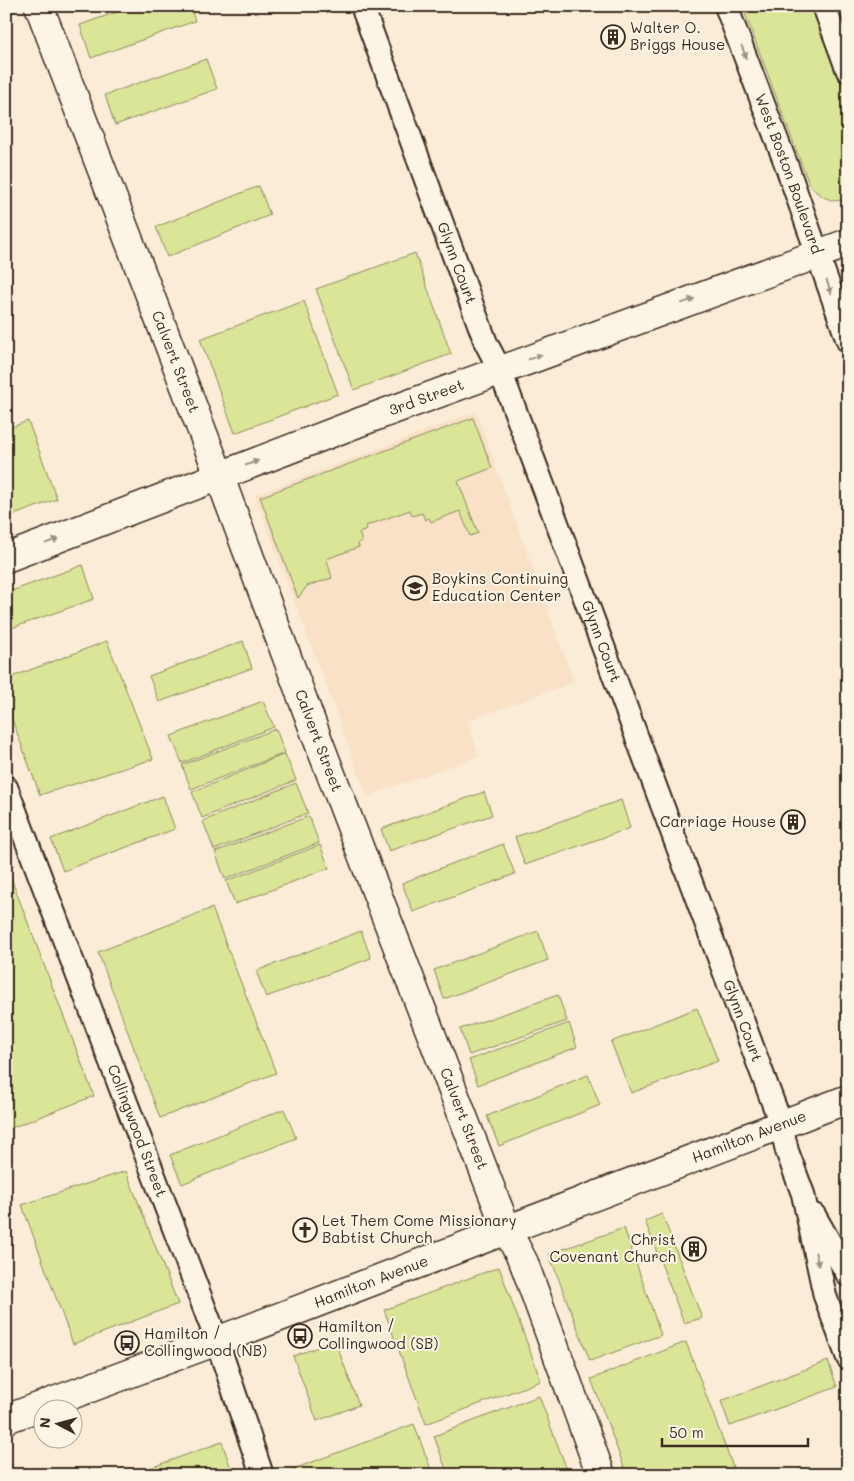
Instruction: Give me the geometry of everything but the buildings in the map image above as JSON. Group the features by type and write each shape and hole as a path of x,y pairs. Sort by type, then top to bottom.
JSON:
{"street":[{"name":"Calvert Street","path":"39,6 219,475 319,743 507,1230 524,1263 601,1475"},
{"name":"Glynn Court","path":"362,6 486,343 500,370 781,1124 787,1151 802,1194 825,1296 848,1358"},
{"name":"West Boston Boulevard","path":"726,6 818,254 848,341"},
{"path":"824,6 848,71"},
{"name":"3rd Street","path":"6,558 219,475 848,242"},
{"name":"Collingwood Street","path":"6,787 217,1341 262,1475"},
{"name":"Hamilton Avenue","path":"6,1419 217,1341 848,1099"},
{"name":"Glynn Court","path":"802,1194 848,1275"}],"shaded area":[{"name":"Boykins Continuing Education Center","path":"476,412 574,682 467,721 479,756 367,796 255,495"}],"green space":[{"path":"134,6 190,6 195,21 91,58 80,25"},
{"path":"742,6 812,6 848,101 848,199 831,200 817,193 809,184"},
{"path":"206,59 217,89 115,125 105,95"},
{"path":"259,186 270,215 167,257 156,227"},
{"path":"415,253 451,354 354,390 316,289"},
{"path":"304,301 338,394 235,433 200,339"},
{"path":"473,418 492,468 458,481 478,533 470,536 460,511 431,522 429,518 425,520 422,513 412,516 410,510 366,526 367,530 359,533 362,541 358,543 359,547 327,560 332,578 307,586 298,598 260,497"},
{"path":"28,421 57,499 6,518 6,429"},
{"path":"83,565 94,599 6,630 6,593"},
{"path":"107,641 153,759 40,795 6,703 6,679"},
{"path":"243,641 252,668 159,702 149,676"},
{"path":"263,701 274,727 182,763 171,736"},
{"path":"276,729 285,753 191,789 182,765"},
{"path":"285,754 296,780 202,818 192,792"},
{"path":"296,783 308,813 214,850 203,821"},
{"path":"484,792 492,815 389,851 381,829"},
{"path":"163,796 175,829 63,871 51,839"},
{"path":"621,800 630,828 525,865 515,837"},
{"path":"309,816 319,843 225,879 215,852"},
{"path":"503,844 515,874 413,912 402,883"},
{"path":"320,845 329,868 235,904 226,881"},
{"path":"6,865 94,1096 6,1130"},
{"path":"212,908 276,1073 160,1118 98,952"},
{"path":"361,931 371,958 266,997 256,971"},
{"path":"538,931 548,960 444,999 434,970"},
{"path":"558,995 567,1021 469,1055 460,1029"},
{"path":"697,1008 718,1061 631,1093 611,1042"},
{"path":"569,1023 577,1047 478,1085 469,1060"},
{"path":"588,1075 600,1105 499,1146 487,1116"},
{"path":"284,1109 296,1138 182,1184 170,1155"},
{"path":"126,1171 178,1304 73,1344 22,1205"},
{"path":"662,1214 702,1318 684,1323 645,1221"},
{"path":"624,1228 661,1335 590,1361 549,1254"},
{"path":"499,1267 541,1381 426,1424 384,1310"},
{"path":"335,1341 359,1405 317,1421 293,1356"},
{"path":"686,1342 736,1475 627,1475 591,1379"},
{"path":"828,1361 837,1387 730,1426 721,1401"},
{"path":"539,1396 569,1475 448,1475 434,1436"},
{"path":"414,1424 433,1475 292,1475 291,1470"},
{"path":"222,1442 233,1475 130,1475"}],"place":[{"name":"Walter O. Briggs House","path":"613,37"},
{"name":"Boykins Continuing Education Center","path":"415,588"},
{"name":"Carriage House","path":"793,822"},
{"name":"Let Them Come Missionary Babtist Church","path":"305,1230"},
{"name":"Christ Covenant Church","path":"694,1249"},
{"name":"Hamilton / Collingwood (SB)","path":"300,1336"},
{"name":"Hamilton / Collingwood (NB)","path":"127,1343"}]}
